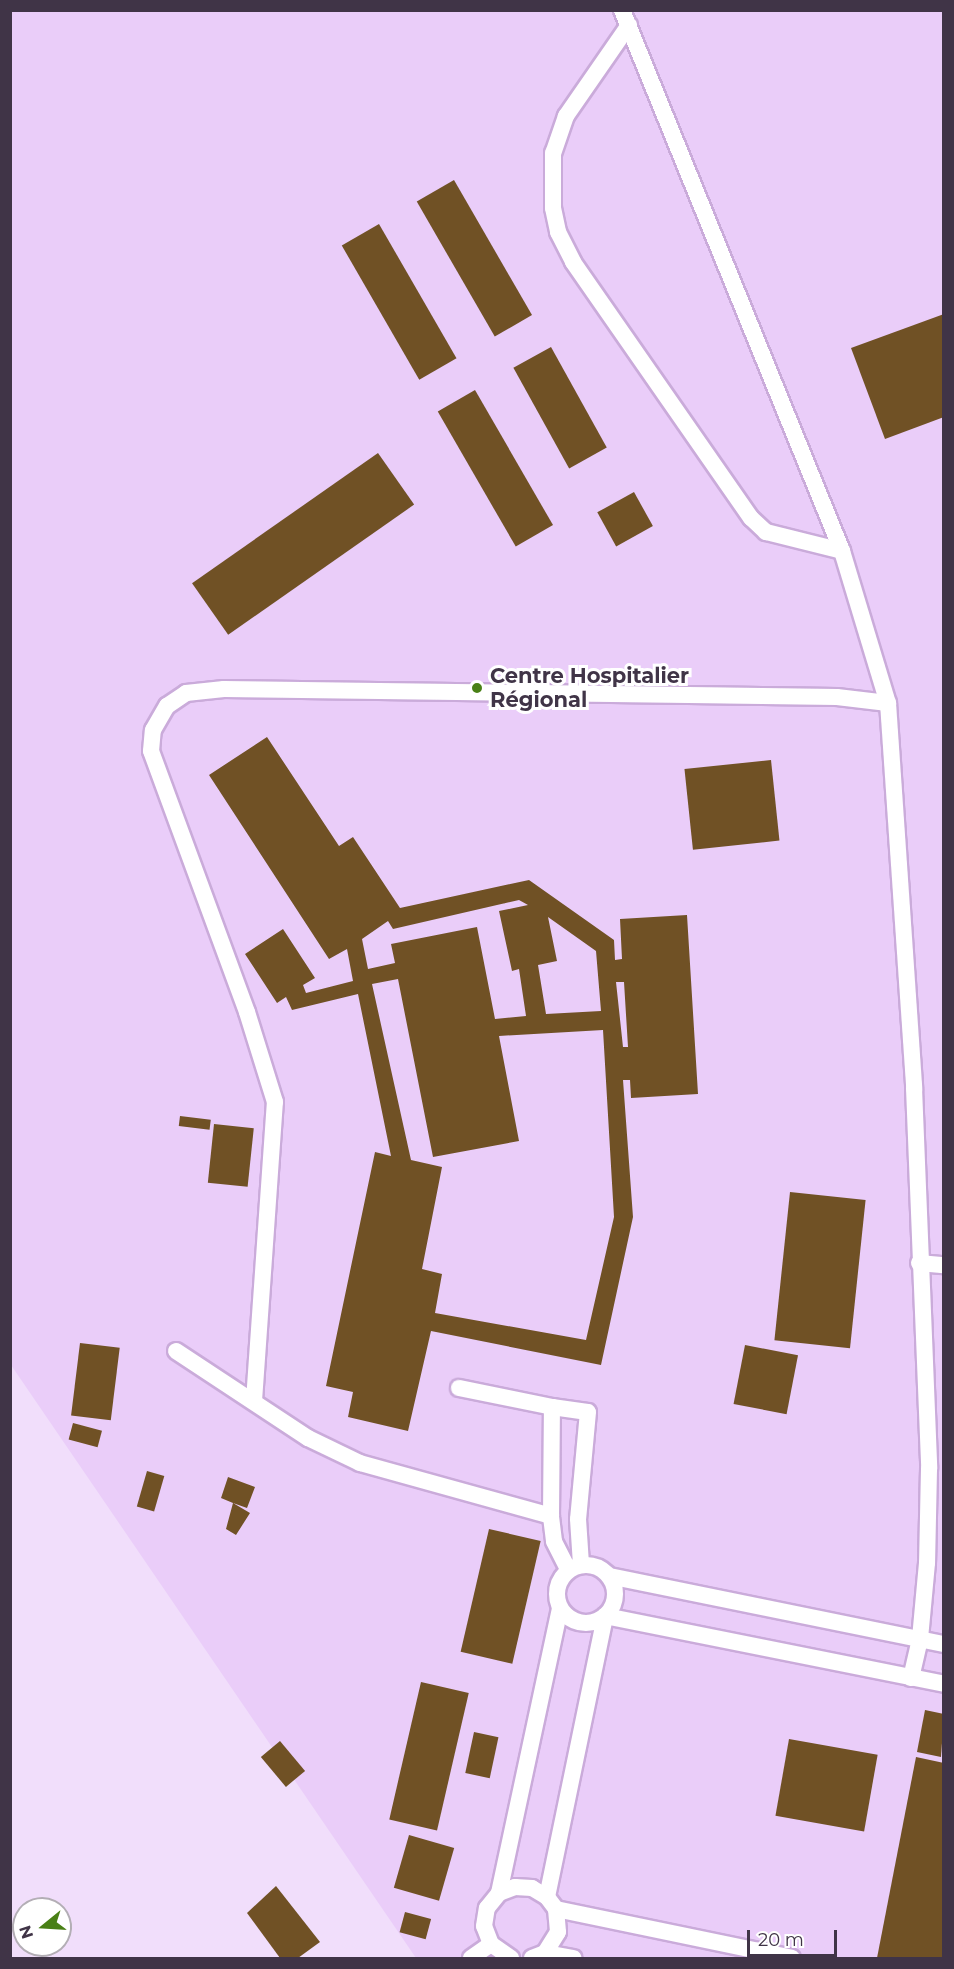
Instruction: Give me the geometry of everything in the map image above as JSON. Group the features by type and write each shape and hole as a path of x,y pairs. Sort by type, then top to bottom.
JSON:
{"lane":[{"path":"626,18 566,116 553,153 553,208 558,232 573,262 752,518 766,532 842,551"},
{"path":"626,18 842,551 888,703 914,1088 919,1263 929,1469 920,1639 911,1678"},
{"path":"254,1401 275,1102 247,1012 151,751 153,730 167,706 186,693 224,689 837,696 888,703"},
{"path":"919,1263 944,1265"},
{"path":"176,1351 308,1438 360,1463 551,1516"},
{"path":"459,1388 588,1412 574,1567"},
{"path":"552,1407 551,1516 554,1541 574,1567"},
{"path":"511,1959 490,1944 484,1926 487,1908 499,1893 560,1609 556,1595 559,1581 574,1567 597,1566 609,1576 615,1589 613,1605 605,1616 552,1903 558,1932 538,1956"},
{"path":"609,1576 944,1644"},
{"path":"560,1609 573,1620 589,1623 605,1616 944,1684"},
{"path":"499,1893 515,1887 532,1888 552,1903 733,1952 792,1959"},
{"path":"471,1959 490,1944"},
{"path":"538,1956 574,1959"}],"shaded area":[{"name":"Centre Hospitalier Régional","path":"10,11 943,11 943,1958 416,1958 11,1365"}],"building":[{"path":"454,180 532,315 495,337 417,202"},
{"path":"379,224 456,358 419,380 342,245"},
{"path":"944,314 944,417 885,439 851,348"},
{"path":"551,347 607,448 569,468 513,368"},
{"path":"475,390 553,525 516,547 438,411"},
{"path":"378,453 414,505 228,635 192,583"},
{"path":"634,492 653,526 616,546 597,512"},
{"path":"267,737 339,846 353,837 400,908 529,880 614,940 615,960 622,959 620,919 687,915 698,1094 631,1098 630,1080 623,1080 633,1217 601,1365 431,1331 408,1431 348,1417 353,1392 326,1386 375,1152 391,1156 358,994 292,1010 286,997 277,1003 245,954 283,929 315,978 303,985 306,993 353,981 347,949 329,959 209,775","holes":["519,900 528,905 499,911 512,971 519,969 526,1016 495,1019 477,927 391,944 395,963 368,969 362,939 388,921 393,929","548,917 596,951 601,1011 546,1014 538,965 557,961","398,979 433,1157 519,1141 499,1036 603,1030 614,1217 586,1340 435,1313 442,1274 422,1269 442,1167 411,1160 372,984","616,982 624,982 628,1047 623,1047"]},
{"path":"771,760 779,841 693,850 684,769"},
{"path":"180,1116 211,1120 210,1130 179,1126"},
{"path":"214,1124 254,1128 248,1187 208,1183"},
{"path":"790,1192 866,1200 850,1348 774,1340"},
{"path":"80,1343 120,1348 111,1420 71,1415"},
{"path":"745,1345 798,1355 787,1414 734,1404"},
{"path":"73,1423 102,1431 98,1447 69,1439"},
{"path":"147,1471 164,1476 154,1512 137,1507"},
{"path":"228,1477 255,1487 247,1508 221,1498"},
{"path":"233,1503 250,1513 236,1535 226,1529"},
{"path":"489,1529 541,1541 512,1664 461,1652"},
{"path":"421,1682 469,1693 437,1830 389,1819"},
{"path":"925,1710 944,1714 941,1757 917,1752"},
{"path":"474,1732 498,1737 490,1778 465,1773"},
{"path":"789,1739 878,1755 864,1831 775,1816"},
{"path":"280,1741 305,1771 286,1787 261,1757"},
{"path":"916,1757 944,1763 944,1958 877,1958"},
{"path":"409,1835 454,1848 439,1901 394,1888"},
{"path":"276,1886 320,1942 298,1958 280,1958 247,1913"},
{"path":"405,1912 431,1919 426,1939 400,1932"}],"place":[{"name":"Centre Hospitalier Régional","path":"477,688"}]}
